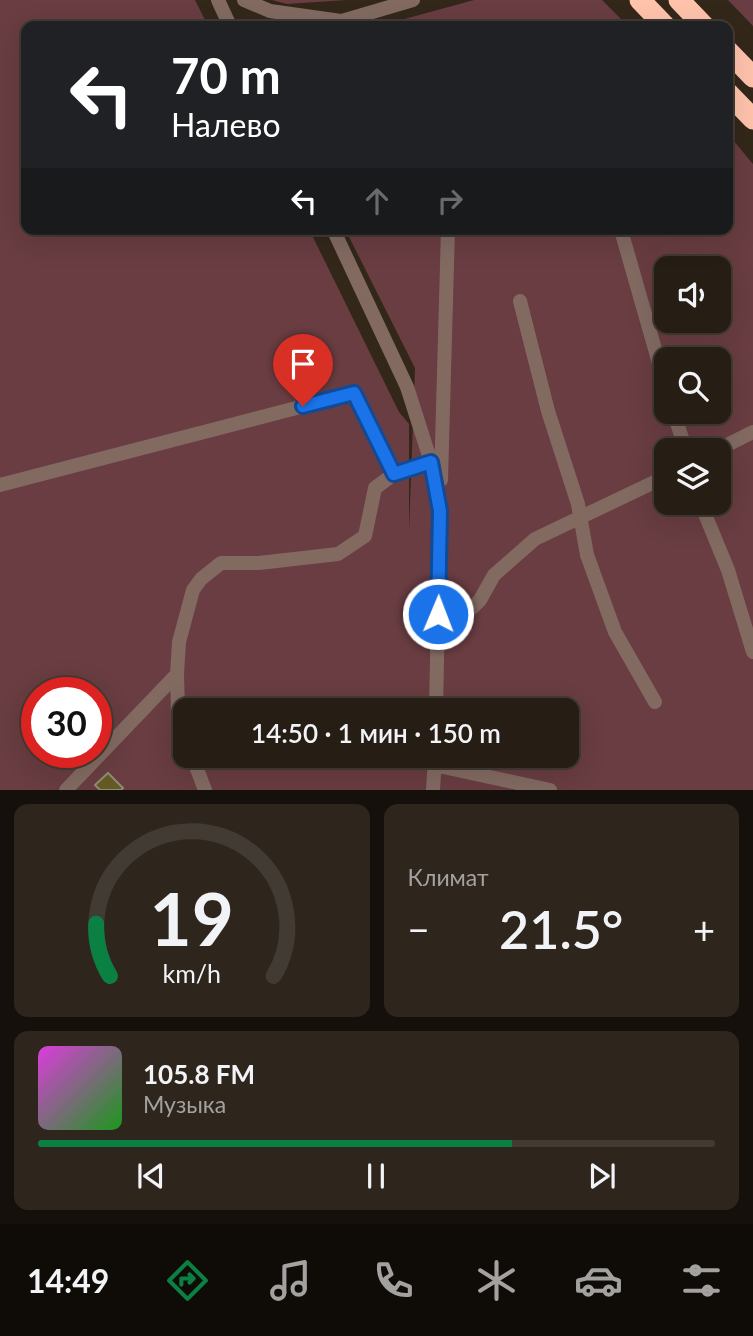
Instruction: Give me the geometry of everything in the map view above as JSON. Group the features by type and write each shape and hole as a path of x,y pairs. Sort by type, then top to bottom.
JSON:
{"highway":[{"path":"640,0 660,21"},
{"path":"679,0 699,21"},
{"path":"733,56 753,77"},
{"path":"733,98 753,119"}],"street":[{"path":"218,0 228,21"},
{"path":"244,0 270,11 322,21"},
{"path":"347,21 413,0"},
{"path":"336,235 407,387 431,462 440,511"},
{"path":"436,698 448,235"},
{"path":"622,235 654,347"},
{"path":"520,301 548,411 580,519 587,555 615,632 655,702"},
{"path":"0,485 354,393 394,474"},
{"path":"731,443 753,432"},
{"path":"178,698 179,642 193,590 201,579 222,563 259,563 338,554 365,536 374,488 394,474 431,462"},
{"path":"438,614 466,612 472,608 480,600 494,575 535,539 654,482"},
{"path":"706,515 728,570 753,652"},
{"path":"66,790 177,674"},
{"path":"197,768 205,790"},
{"path":"433,790 434,768"},
{"path":"466,768 550,790"}],"shaded area":[{"path":"0,0 195,0 206,21 21,21 21,235 312,235 399,412 409,424 409,531 415,368 348,235 733,235 733,140 753,164 753,790 0,790"},
{"path":"272,0 346,0 287,4"},
{"path":"474,0 602,0 623,21 397,21"},
{"path":"728,0 753,0 753,26"}],"building":[{"path":"108,773 123,788 121,790 100,790 95,785"}],"route":[{"path":"303,406 354,393 394,474 431,462 440,511 438,614"}]}
